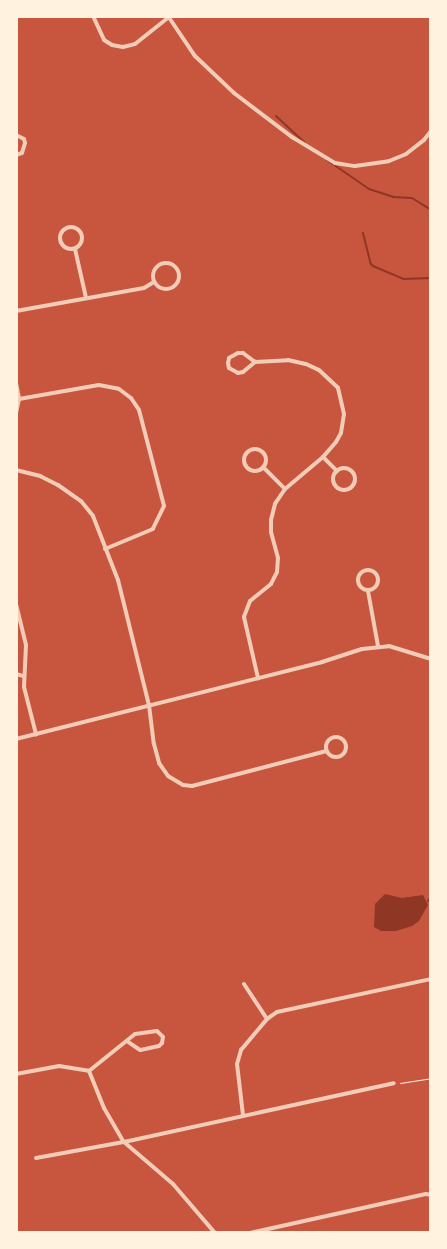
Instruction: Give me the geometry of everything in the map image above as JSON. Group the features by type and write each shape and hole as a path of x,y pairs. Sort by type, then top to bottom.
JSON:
{"street":[{"path":"93,16 104,40 112,46 122,47 135,44 169,17 195,56 234,93 292,137 335,163 355,166 389,161 406,154 424,140 431,131"},
{"path":"16,135 24,139 25,143 22,153 16,155"},
{"path":"67,228 75,229 81,235 81,243 75,248 66,248 61,242 61,234 67,228"},
{"path":"75,248 86,298"},
{"path":"166,263 176,268 179,278 173,287 162,289 154,282 153,272 161,264 166,263"},
{"path":"16,311 144,288 154,282"},
{"path":"255,362 243,353 238,353 229,358 228,363 229,368 238,372 243,372 255,362 288,360 306,364 319,370 338,388 344,405 344,424 336,442 323,457 286,489 276,504 271,520 278,558 277,572 270,584 250,601 244,616 258,678"},
{"path":"16,383 19,399 16,413"},
{"path":"19,399 99,385 119,389 131,398 139,410 164,506 153,529 105,549"},
{"path":"255,449 262,452 266,459 263,467 256,470 249,469 244,459 248,452 255,449"},
{"path":"323,457 337,471"},
{"path":"263,467 286,489"},
{"path":"346,469 350,471 354,479 351,488 342,490 334,484 334,475 337,471 346,469"},
{"path":"16,470 40,476 58,485 81,501 93,516 118,580 149,705 152,735 159,763 168,776 183,785 201,785 326,751"},
{"path":"16,561 16,566"},
{"path":"370,570 374,572 378,579 375,587 368,591 360,587 357,579 362,572 370,570"},
{"path":"368,591 378,646"},
{"path":"16,604 26,645 23,676 36,734"},
{"path":"16,739 378,646 402,649 431,659"},
{"path":"16,674 23,676"},
{"path":"331,738 340,738 346,745 344,754 340,757 332,757 326,751 326,746 331,738"},
{"path":"243,1115 237,1064 241,1050 267,1019 277,1012 431,979"},
{"path":"244,984 267,1019"},
{"path":"16,1074 59,1066 89,1071 122,1043 128,1042 136,1034 154,1031 160,1033 163,1037 162,1043 159,1046 140,1050 128,1042"},
{"path":"89,1071 104,1108 124,1142 172,1184 216,1233"},
{"path":"36,1158 124,1142 394,1083"},
{"path":"250,1233 426,1194 431,1195"}],"path":[{"path":"394,1083 431,1078"}],"shaded area":[{"path":"385,894 402,898 423,895 428,905 419,921 412,926 396,931 381,931 374,927 375,904"}],"waterway":[{"path":"276,116 305,143"},
{"path":"327,160 369,189 393,197 412,198 431,210"},
{"path":"363,233 373,266 403,279 431,278"},
{"path":"428,901 431,897"}]}
